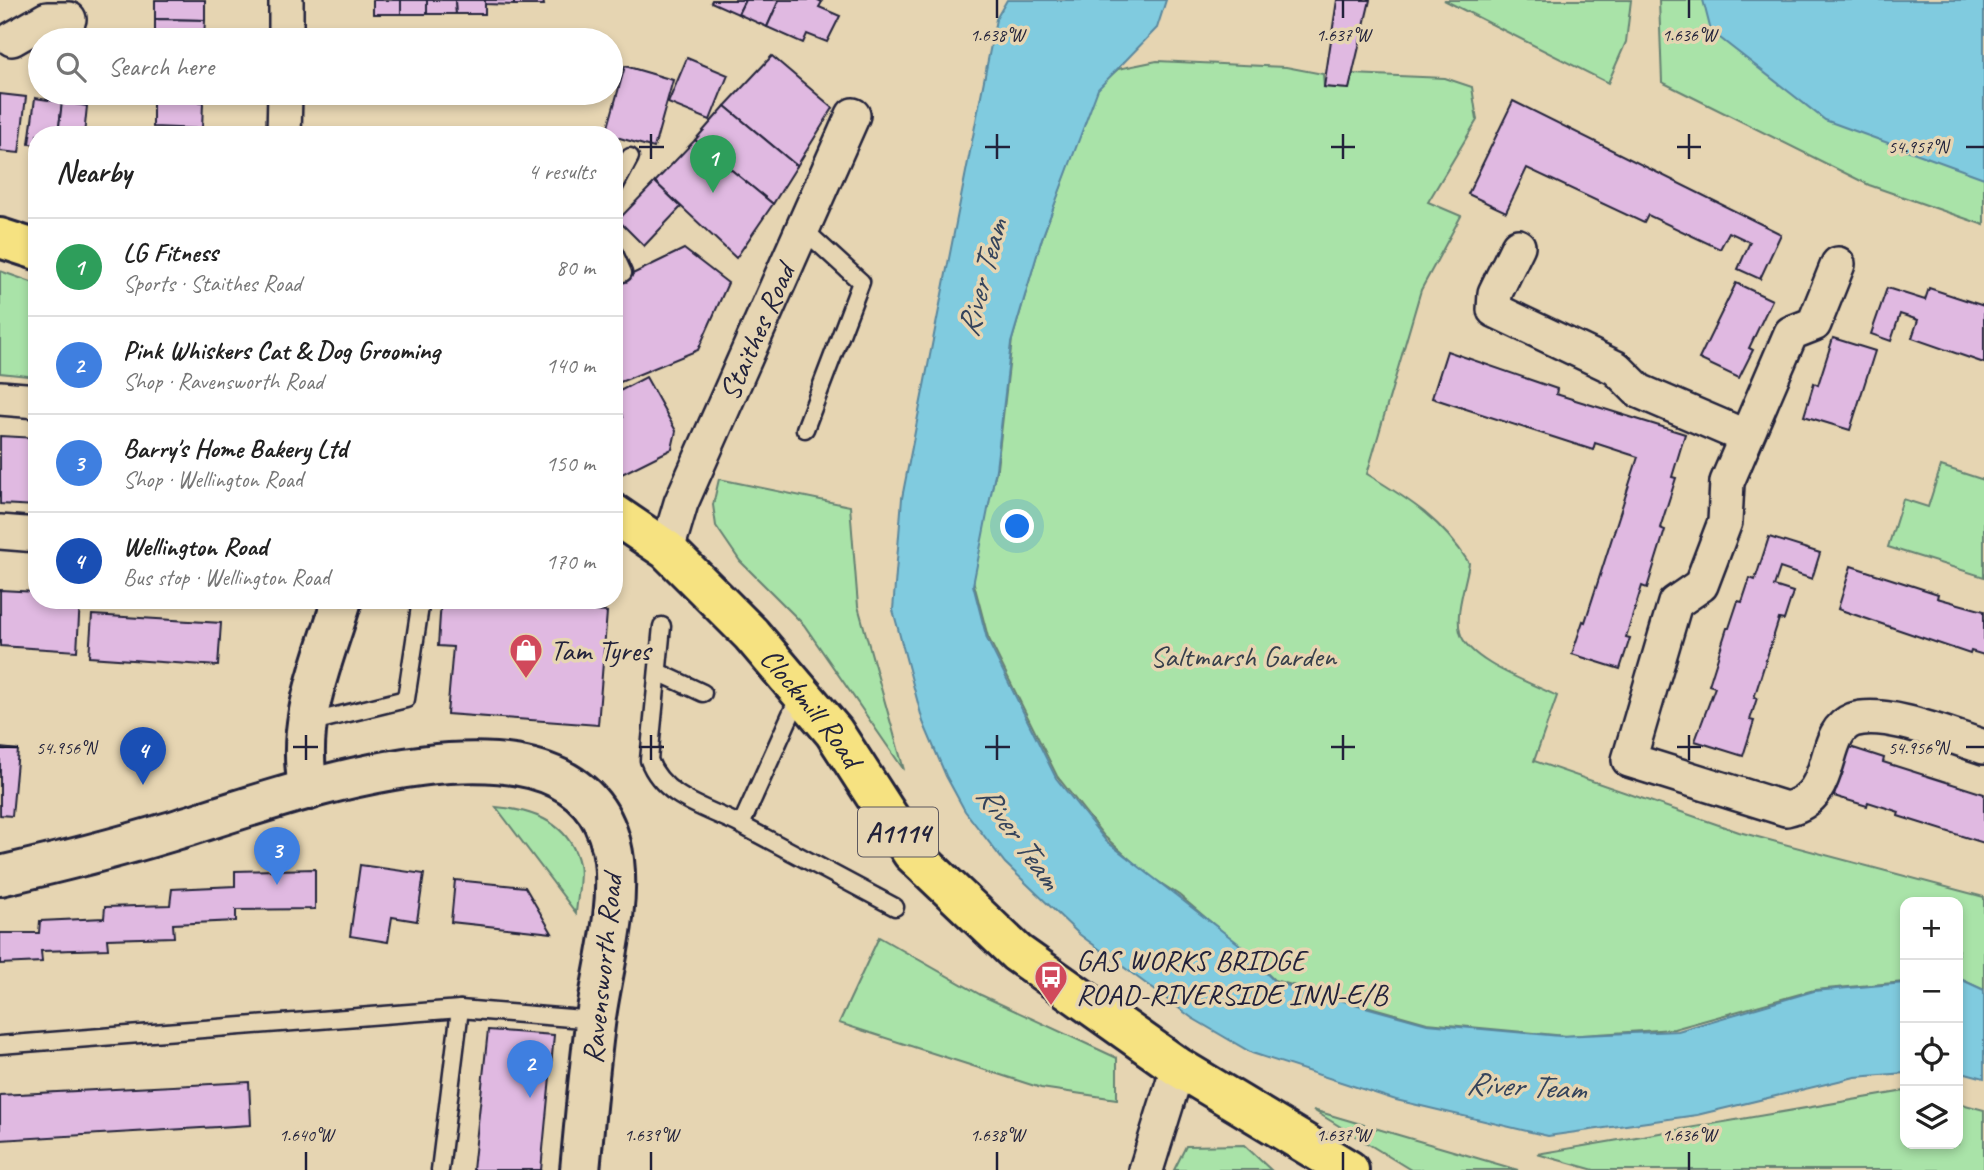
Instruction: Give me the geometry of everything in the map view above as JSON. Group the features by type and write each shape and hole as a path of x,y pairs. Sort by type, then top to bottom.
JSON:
{"main road":[{"path":"0,238 28,247"},
{"name":"A1114","path":"623,520 667,550"},
{"name":"Clockmill Road","path":"667,550 751,635 834,732 912,853 1017,953 1178,1066 1349,1170"}],"street":[{"path":"286,0 286,28"},
{"path":"31,28 47,19 73,20"},
{"path":"12,39 28,30"},
{"path":"284,126 285,105"},
{"name":"Staithes Road","path":"667,550 681,503 853,115"},
{"path":"1518,246 1495,293 1494,310 1616,368 1639,391 1744,436"},
{"path":"1838,264 1814,324 1791,333 1744,436 1727,482 1725,522 1701,585 1675,603 1629,760 1786,809 1802,806 1816,791 1839,731 1852,720 1903,722 1984,747"},
{"path":"0,398 28,400"},
{"path":"0,532 28,535"},
{"path":"309,790 303,762 305,723 339,609"},
{"name":"Ravensworth Road","path":"0,876 108,851 309,790 368,776 456,762 529,767 554,775 588,800 608,837 614,859 615,887 596,1020 580,1170"},
{"path":"1146,1170 1178,1066"}],"lane":[{"path":"623,170 630,157"},
{"path":"803,229 861,282 805,429"},
{"path":"305,723 406,699 420,609"},
{"path":"662,626 649,760 656,777 668,789 895,907"},
{"path":"658,672 703,693"},
{"path":"741,825 800,692"},
{"path":"0,1045 460,1009 596,1020"},
{"path":"440,1170 460,1009"}],"green space":[{"path":"1444,0 1631,0 1626,42 1608,83"},
{"path":"1659,0 1984,0 1984,225 1869,185 1662,82"},
{"name":"Saltmarsh Garden","path":"1157,61 1286,67 1323,74 1324,87 1349,89 1352,74 1445,78 1472,87 1477,120 1428,202 1461,216 1421,290 1367,474 1424,512 1448,535 1469,563 1459,616 1460,632 1465,643 1487,662 1557,696 1534,761 1739,832 1984,897 1984,990 1963,980 1963,897 1900,897 1900,982 1814,990 1674,1029 1566,1036 1427,1023 1274,980 1179,895 1145,873 1104,836 1057,776 988,637 973,580 983,522 997,468 1012,340 1040,244 1097,88 1118,69"},
{"path":"0,271 28,281 28,376 0,373"},
{"path":"1941,466 1984,480 1984,577 1888,547 1903,499 1928,507"},
{"path":"719,479 850,506 858,606 904,770 804,625 740,561 716,526 713,505"},
{"path":"496,807 523,811 548,821 567,838 580,870 576,913"},
{"path":"879,937 981,995 1117,1058 1117,1099 1041,1088 839,1023"},
{"path":"1900,1092 1900,1149 1963,1149 1963,1104 1984,1110 1984,1170 1594,1170 1537,1154"},
{"path":"1313,1110 1518,1170 1411,1170"},
{"path":"1244,1145 1271,1170 1174,1170 1186,1146"}],"water":[{"name":"River Team","path":"1007,0 1166,0 1157,28 1098,89 1042,238 1011,343 996,469 973,585 987,639 1056,778 1106,841 1239,944 1275,982 1427,1024 1560,1036 1678,1031 1814,991 1900,983 1900,1073 1855,1077 1697,1115 1548,1136 1396,1100 1252,1053 1192,1018 1079,934 1005,863 965,811 946,776 923,722 893,610 902,498 996,19"},
{"path":"1703,0 1984,0 1984,178 1825,120 1711,31"},
{"path":"1963,980 1984,990 1984,1078 1963,1072"}],"building":[{"path":"155,0 205,0 205,20 155,19"},
{"path":"373,0 401,0 401,14 373,14"},
{"path":"401,0 427,0 427,14 401,14"},
{"path":"427,0 455,0 456,14 427,14"},
{"path":"455,0 485,0 485,14 456,14"},
{"path":"485,0 514,0 514,5 485,4"},
{"path":"514,0 543,0 544,5 514,5"},
{"path":"745,0 738,14 711,2"},
{"path":"745,0 779,0 767,27 738,14"},
{"path":"779,0 818,0 822,2 819,7 840,16 827,42 807,34 803,43 767,27"},
{"path":"1337,0 1370,0 1349,89 1324,87"},
{"path":"155,19 205,20 205,28 155,28"},
{"path":"772,56 833,108 797,166 725,106"},
{"path":"687,58 728,75 710,120 668,103"},
{"path":"625,66 673,80 654,148 623,139 623,126 608,126 614,105 623,105"},
{"path":"0,94 26,97 19,153 0,151"},
{"path":"1513,101 1781,234 1760,279 1738,269 1750,242 1729,232 1720,249 1648,215 1644,223 1527,168 1506,212 1468,194"},
{"path":"34,105 62,105 59,126 31,126"},
{"path":"62,105 87,106 85,126 59,126"},
{"path":"153,105 203,105 202,126 153,126"},
{"path":"725,106 797,166 773,204 695,140"},
{"path":"695,140 773,204 736,258 655,182"},
{"path":"655,182 681,207 644,246 623,225 623,215"},
{"path":"684,249 728,283 698,350 623,381 623,279"},
{"path":"1736,283 1772,300 1749,348 1753,350 1739,378 1699,359"},
{"path":"1887,288 1925,300 1929,288 1984,306 1984,363 1912,338 1918,320 1900,314 1891,341 1871,334"},
{"path":"1833,338 1875,351 1850,430 1804,416 1814,383 1818,385"},
{"path":"1447,351 1557,389 1556,394 1685,434 1672,477 1676,478 1660,528 1665,530 1647,588 1642,586 1626,637 1630,638 1620,669 1572,654 1583,621 1585,622 1638,457 1595,443 1593,450 1432,398"},
{"path":"646,377 676,431 672,449 623,474 623,417 623,389"},
{"path":"0,436 28,438 28,506 0,504"},
{"path":"1769,537 1820,553 1812,579 1780,568 1774,586 1793,592 1784,620 1779,619 1754,698 1757,698 1750,720 1754,721 1743,756 1695,741 1715,687 1709,685 1727,628 1738,601 1742,602 1750,578 1755,580"},
{"path":"1851,566 1938,594 1937,598 1984,611 1984,655 1971,651 1970,654 1838,609"},
{"path":"0,590 28,592 28,609 79,609 77,651 0,646"},
{"name":"Tam Tyres","path":"440,609 566,609 607,612 598,725 447,714 453,647 438,646"},
{"path":"92,615 221,623 218,666 89,657"},
{"path":"1850,747 1884,758 1883,762 1984,794 1984,843 1898,816 1899,812 1868,802 1867,806 1834,796"},
{"path":"0,748 18,750 12,816 0,815"},
{"path":"360,865 424,874 417,921 392,917 388,942 350,936"},
{"path":"315,869 315,909 236,910 236,921 173,924 174,937 107,939 108,949 41,951 42,962 0,964 0,933 39,933 40,921 104,918 105,907 170,905 172,889 235,886 235,871"},
{"path":"455,880 525,887 552,933 451,922"},
{"path":"488,1030 554,1035 541,1170 473,1170"},
{"path":"249,1082 251,1125 0,1140 0,1095"}],"place":[{"name":"LG Fitness","path":"713,193"},
{"name":"Tam Tyres","path":"526,680"},
{"name":"Wellington Road","path":"143,785"},
{"name":"Barry's Home Bakery Ltd","path":"277,885"},
{"name":"GAS WORKS BRIDGE ROAD-RIVERSIDE INN-E/B","path":"1051,1007"},
{"name":"Pink Whiskers Cat & Dog Grooming","path":"530,1098"}]}
